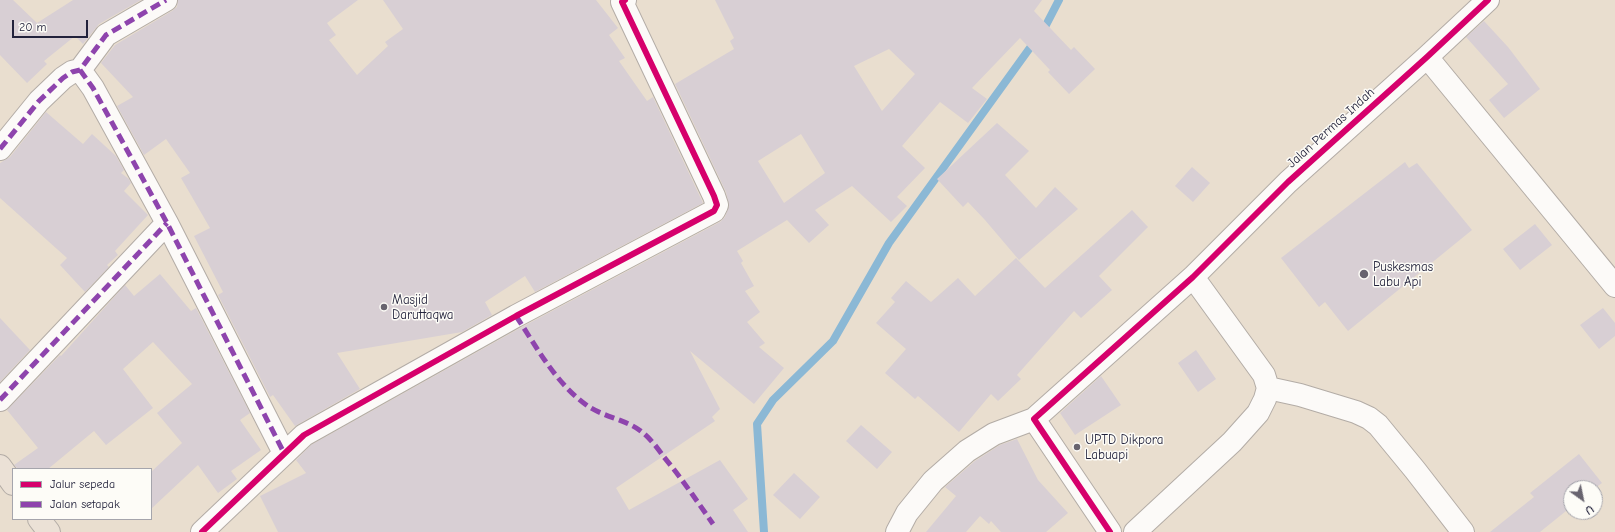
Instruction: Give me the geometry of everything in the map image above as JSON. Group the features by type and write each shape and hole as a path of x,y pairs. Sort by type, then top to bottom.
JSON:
{"highway":[{"path":"0,466 12,483"},
{"path":"40,520 49,532"}],"street":[{"path":"0,149 40,101 63,78 72,72 80,70 106,35 166,0"},
{"path":"202,532 304,435 488,331 714,211 717,205 714,196 622,2 625,0"},
{"name":"Jalan Permas Indah","path":"1034,419 1193,276 1288,182 1488,0"},
{"path":"1427,57 1615,286"},
{"path":"80,70 93,88 167,223 284,453"},
{"path":"0,400 167,223"},
{"path":"1135,532 1232,442 1258,413 1265,399 1268,388 1264,375 1193,276"},
{"path":"1268,388 1300,395 1356,412 1369,418 1378,425 1463,532"},
{"path":"897,532 907,513 933,481 967,451 994,434 1034,419 1110,532"}],"building":[{"path":"0,0 13,0 37,23 73,0 141,0 99,24 83,44 75,36 44,61 47,64 27,83 0,55"},
{"path":"178,0 358,0 327,23 336,35 329,40 357,75 388,46 385,42 403,29 383,0 596,0 618,28 609,35 625,58 619,61 647,101 653,97 703,203 535,292 525,276 485,302 492,315 462,332 337,353 360,389 295,426 273,395 270,397 218,295 223,292 194,236 210,228 181,178 190,173 166,139 144,155 117,106 133,97 101,63 115,45 172,11 177,7"},
{"path":"715,0 1042,0 1034,11 1071,50 1074,47 1095,69 1069,94 1048,72 1050,70 1020,38 972,88 987,99 968,123 940,102 902,146 925,168 897,197 907,206 891,222 852,186 815,210 829,225 809,243 787,220 737,251 743,261 741,263 754,286 745,291 760,312 747,322 765,343 759,347 784,368 754,404 690,351 720,409 712,417 715,421 616,488 629,510 720,460 748,499 733,510 748,532 278,532 260,496 306,473 296,460 311,445 522,327 720,222 725,217 729,206 726,192 675,84 734,49 730,41 734,38","holes":["889,49 915,74 882,111 854,66","801,134 825,173 784,203 758,161"]},
{"path":"1484,21 1508,47 1540,89 1504,118 1489,100 1508,84 1466,37"},
{"path":"46,112 83,144 92,134 116,156 124,170 121,173 129,179 131,183 124,191 148,215 115,251 118,255 107,265 109,267 85,292 60,265 67,258 0,198 0,163 10,157"},
{"path":"997,123 1029,151 1005,175 1036,208 1055,187 1078,209 1019,260 968,202 963,207 937,179"},
{"path":"1405,162 1409,168 1417,163 1472,230 1348,331 1325,302 1319,307 1281,258"},
{"path":"1192,167 1210,183 1193,202 1175,186"},
{"path":"1132,210 1148,227 1099,276 1112,290 1081,318 1074,311 1017,375 1021,379 998,401 991,394 959,432 918,396 915,399 885,373 906,349 876,323 895,302 891,298 906,281 931,302 958,278 975,296 1016,258 1045,288"},
{"path":"1535,224 1552,245 1520,270 1503,249"},
{"path":"160,274 191,311 196,308 250,413 240,420 261,450 231,471 237,479 218,493 198,465 152,508 152,471 182,443 157,413 192,384 153,342 123,369 153,408 106,445 94,431 49,468 17,468 14,465 38,448 7,410 60,355 61,356 125,285 134,296"},
{"path":"1603,308 1615,323 1615,336 1599,349 1580,325"},
{"path":"0,318 30,350 0,382"},
{"path":"1196,350 1216,379 1198,392 1178,363"},
{"path":"1101,376 1121,405 1075,435 1060,413"},
{"path":"861,425 892,452 877,469 846,441"},
{"path":"1017,439 1038,480 1068,513 1046,532 1001,532 991,521 989,524 980,516 966,532 926,532 956,496 945,487 975,461 1000,445"},
{"path":"1579,454 1600,480 1563,480 1563,513 1540,532 1490,532 1534,497 1530,493"},
{"path":"794,473 820,497 800,519 773,495"}],"waterway":[{"path":"764,532 757,424 773,400 833,341 889,243 1045,27 1059,0"}],"marked path":[{"path":"0,149 39,101 63,78 72,72 80,70 106,35 166,0"},
{"path":"80,70 93,88 167,223 284,453"},
{"path":"0,400 167,223"},
{"path":"516,316 547,363 564,385 585,404 599,412 629,424 645,435 654,444 677,474 713,524"}],"cycle path":[{"path":"202,532 304,435 516,316 714,211 717,205 714,196 622,2 625,0"},
{"path":"1110,532 1034,419 1193,277 1288,182 1488,0"}],"place":[{"name":"Puskesmas Labu Api","path":"1364,274"},
{"name":"Masjid Daruttaqwa","path":"384,307"},
{"name":"UPTD Dikpora Labuapi","path":"1077,447"}]}
